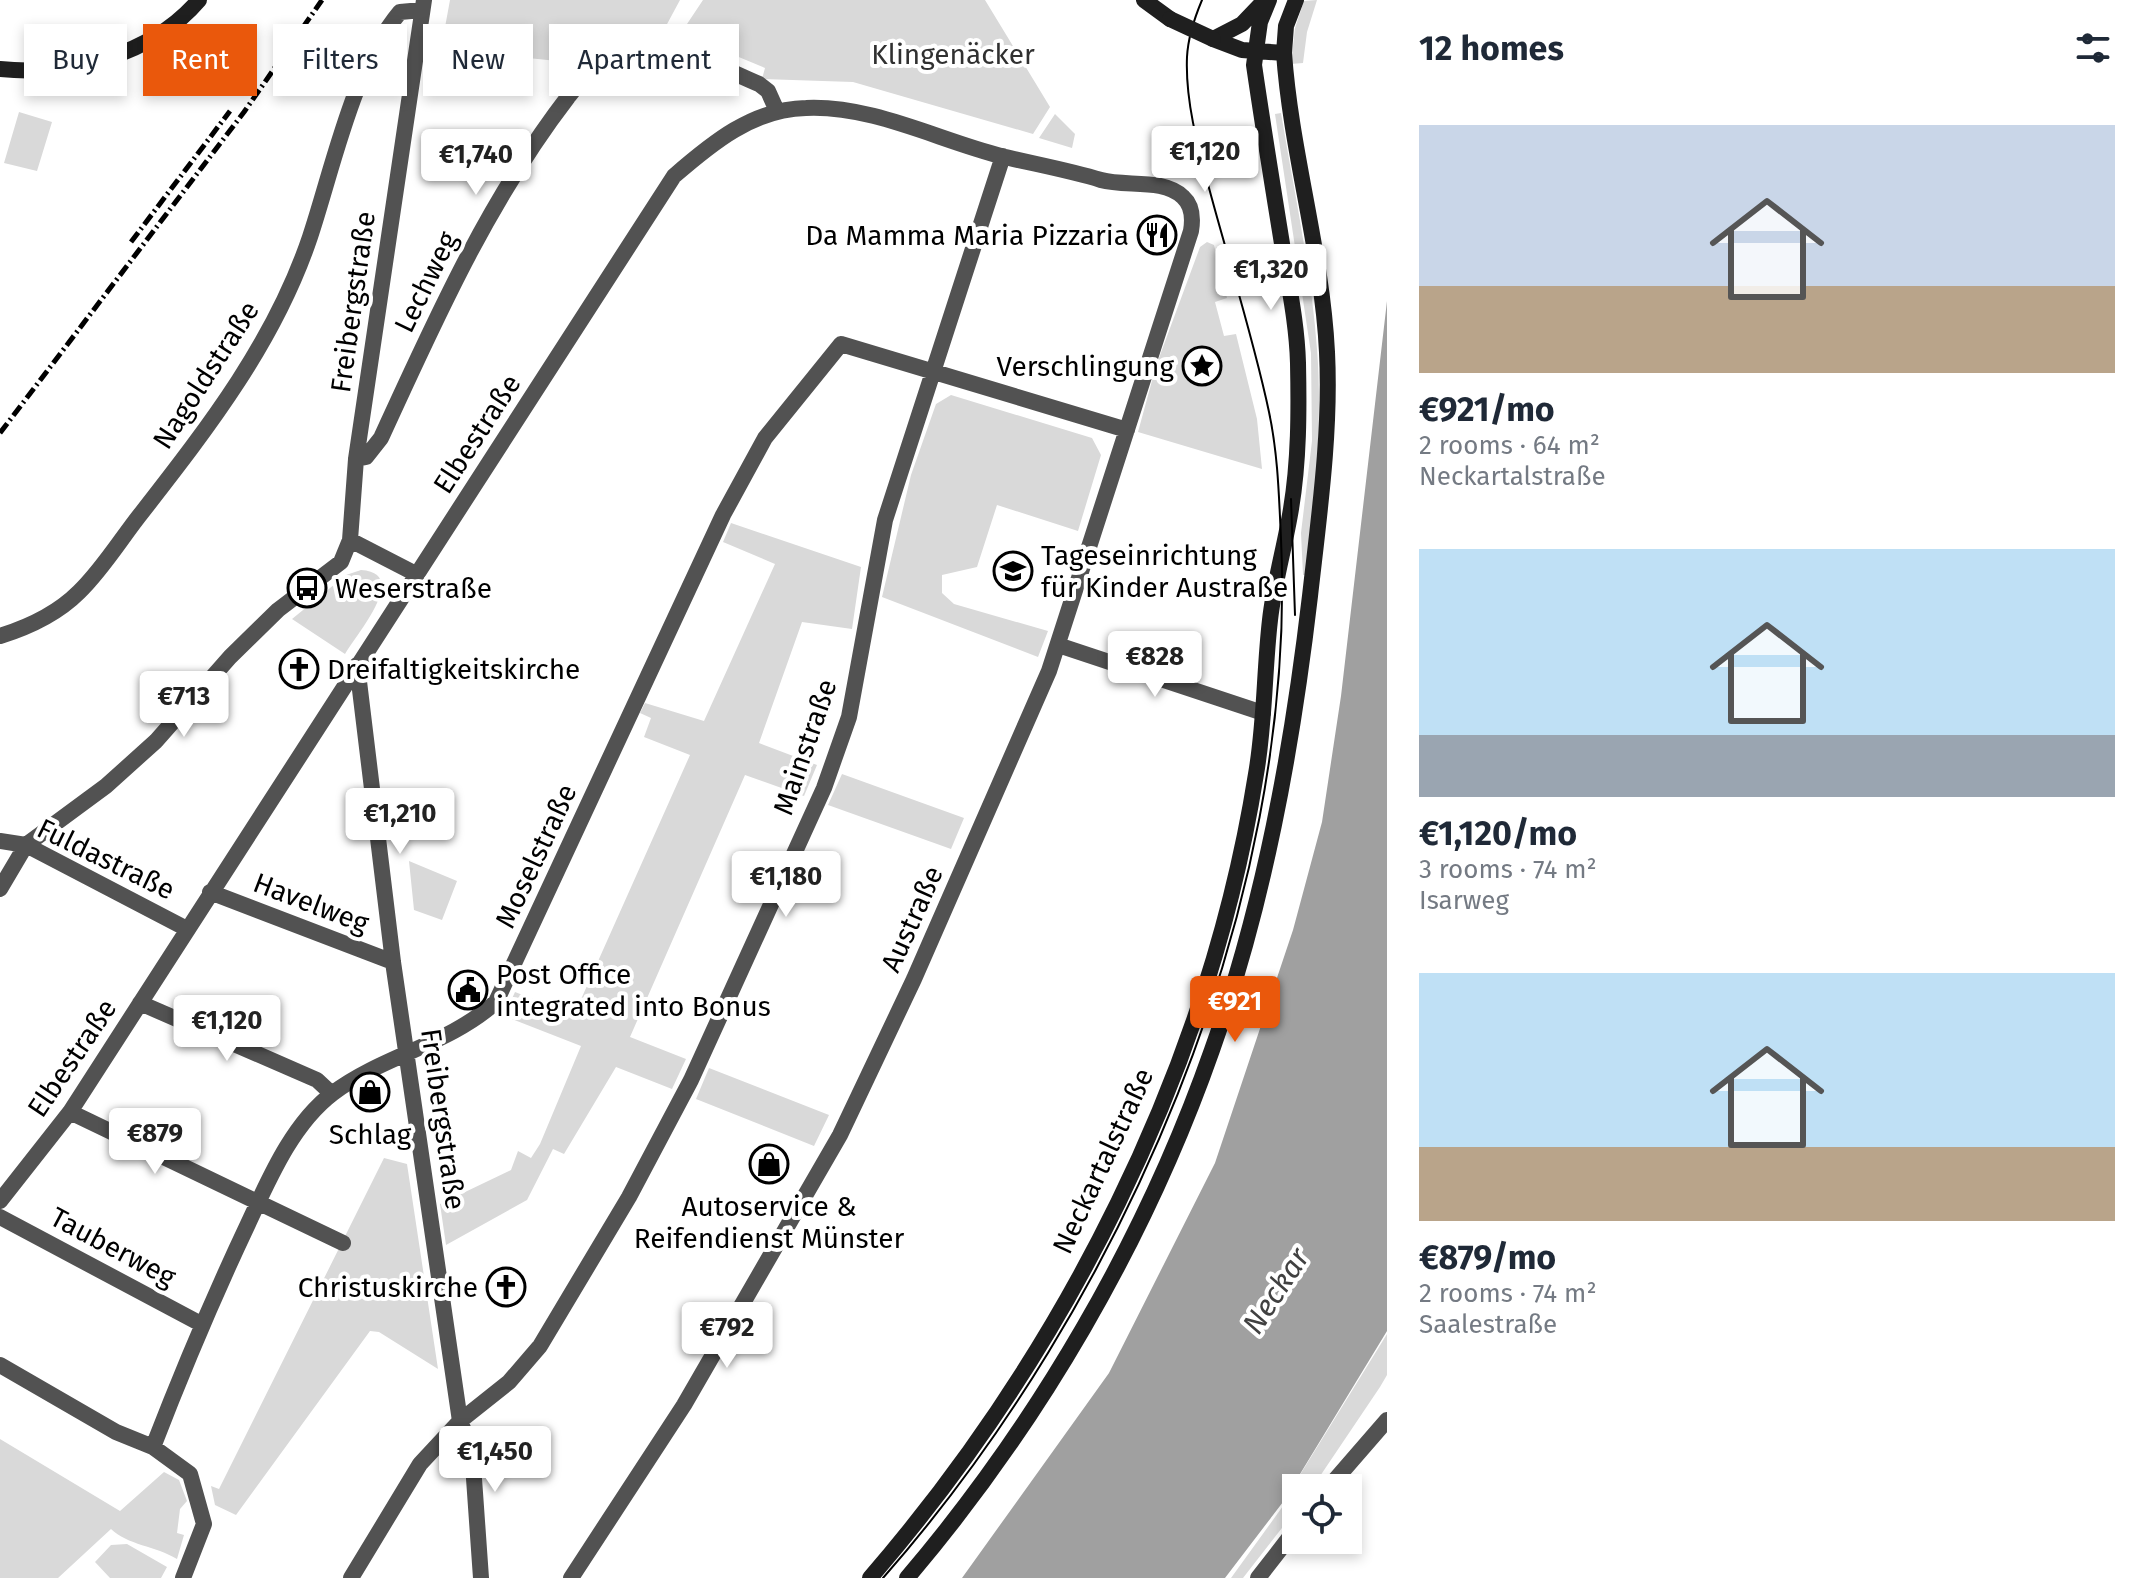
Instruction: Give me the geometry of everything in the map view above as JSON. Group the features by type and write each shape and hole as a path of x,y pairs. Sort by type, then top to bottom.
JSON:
{"main road":[{"path":"0,69 69,68 105,58 147,43 183,19 199,0"},
{"path":"1144,0 1170,19 1213,39 1255,51 1284,53"},
{"path":"1213,39 1242,24 1267,0"},
{"name":"Neckartalstraße","path":"870,1578 943,1491 1057,1318 1149,1135 1186,1041 1215,952 1257,774 1270,618 1292,506 1298,439 1298,370 1255,51 1267,0"},
{"name":"Neckartalstraße","path":"907,1578 1039,1400 1080,1333 1136,1228 1212,1051 1261,885 1301,667 1326,420 1324,324 1284,53 1286,26 1296,0"}],"street":[{"name":"Freibergstraße","path":"350,540 356,459 423,5"},
{"name":"Nagoldstraße","path":"0,636 47,617 80,592 228,401 277,320 310,237 332,155 384,31 400,12 423,5"},
{"name":"Lechweg","path":"356,459 366,457 381,438 446,295 489,214 540,134 606,54 631,45 676,51 759,84 768,91 777,111"},
{"name":"Elbestraße","path":"0,1201 70,1112 674,176 709,145 777,111 808,107 856,112 1003,156 1114,184 1163,186 1184,197 1194,216 1191,231"},
{"name":"Mainstraße","path":"351,1578 420,1464 460,1421 509,1382 540,1346 629,1197 691,1080 824,788 849,717 885,520 935,374 1003,156"},
{"name":"Austraße","path":"571,1578 684,1405 840,1135 914,979 1058,645 1191,231"},
{"name":"Moselstraße","path":"153,1447 201,1324 290,1141 332,1094 407,1052 439,1041 471,1024 496,1002 723,515 765,438 841,344 1127,430"},
{"path":"0,889 26,845 106,786 156,741 230,657 278,610 341,562 350,540 416,574"},
{"path":"1058,645 1263,713"},
{"name":"Freibergstraße","path":"357,665 393,962 460,1421 472,1450 481,1578"},
{"name":"Fuldastraße","path":"0,841 26,845 187,929"},
{"name":"Havelweg","path":"210,892 393,962"},
{"path":"140,1003 317,1080 332,1094"},
{"path":"70,1112 343,1243"},
{"name":"Tauberweg","path":"0,1217 201,1324"},
{"path":"0,1365 116,1432 153,1447 190,1474 201,1503 204,1524 183,1578"},
{"path":"1340,1474 1387,1420"},
{"path":"1258,1578 1282,1547"}],"green space":[{"path":"450,0 680,0 667,24 549,24 549,60 533,58 533,24 446,24"},
{"name":"Klingenäcker","path":"703,0 985,0 1050,107 1033,134 853,82 762,79 765,68 739,57 739,24 687,24"},
{"path":"1317,0 1307,32 1303,63 1291,64 1295,28 1304,1"},
{"path":"19,112 52,122 37,171 4,163"},
{"path":"1281,113 1306,260 1319,377 1309,575 1303,575 1301,533 1312,441 1311,353 1275,114"},
{"path":"1055,114 1075,134 1072,148 1039,138"},
{"path":"1207,242 1214,245 1227,298 1215,302 1224,336 1236,334 1257,419 1262,469 1138,432 1156,366 1200,247"},
{"path":"951,395 1092,438 1101,455 1078,531 997,505 977,567 942,575 942,593 954,604 1048,631 1038,657 882,597 911,475 936,404"},
{"path":"731,523 861,567 852,629 802,622 759,743 817,765 804,796 745,775 630,1037 686,1059 672,1089 616,1067 564,1154 553,1149 527,1200 446,1245 440,1204 511,1170 518,1151 531,1158 540,1144 581,1046 504,1016 515,992 574,1015 690,755 644,737 651,718 640,713 645,703 704,721 775,564 723,542"},
{"path":"361,570 375,574 381,581 381,592 369,619 345,654 292,619 346,575"},
{"path":"842,774 964,818 951,849 828,805"},
{"path":"409,861 457,881 442,920 414,910"},
{"path":"709,1068 829,1115 814,1146 696,1099"},
{"path":"384,1158 407,1164 438,1369 379,1332 370,1331 236,1515 215,1505 211,1486 219,1489"},
{"path":"1387,1334 1387,1375 1380,1387 1321,1474 1300,1474"},
{"path":"0,1439 120,1511 164,1472 179,1480 187,1501 180,1509 177,1533 184,1535 177,1559 125,1539 111,1529 58,1578 0,1578"},
{"path":"1282,1507 1282,1528 1243,1578 1231,1578"},
{"path":"127,1544 167,1567 161,1578 110,1578 95,1562 111,1545"}],"water":[{"name":"Neckar","path":"1387,301 1387,1331 1300,1474 1282,1474 1282,1503 1225,1578 962,1578 1109,1373 1215,1163 1293,930 1322,822 1341,696"}],"tram line":[{"path":"883,1578 969,1470 1048,1352 1118,1226 1178,1093 1226,956 1260,817 1279,677 1281,539 1278,476 1263,385 1191,111 1188,50 1202,0"},
{"path":"1291,499 1295,615"}],"railway":[{"path":"0,433 244,112 322,0"},
{"path":"131,242 230,111"}],"place":[{"name":"Da Mamma Maria Pizzaria","path":"1157,235"},
{"name":"Verschlingung","path":"1202,366"},
{"name":"Tageseinrichtung für Kinder Austraße","path":"1013,571"},
{"name":"Weserstraße","path":"307,588"},
{"name":"Dreifaltigkeitskirche","path":"299,669"},
{"name":"Post Office integrated into Bonus","path":"468,990"},
{"name":"Schlag","path":"370,1092"},
{"name":"Autoservice & Reifendienst Münster","path":"769,1164"},
{"name":"Christuskirche","path":"506,1287"}]}
